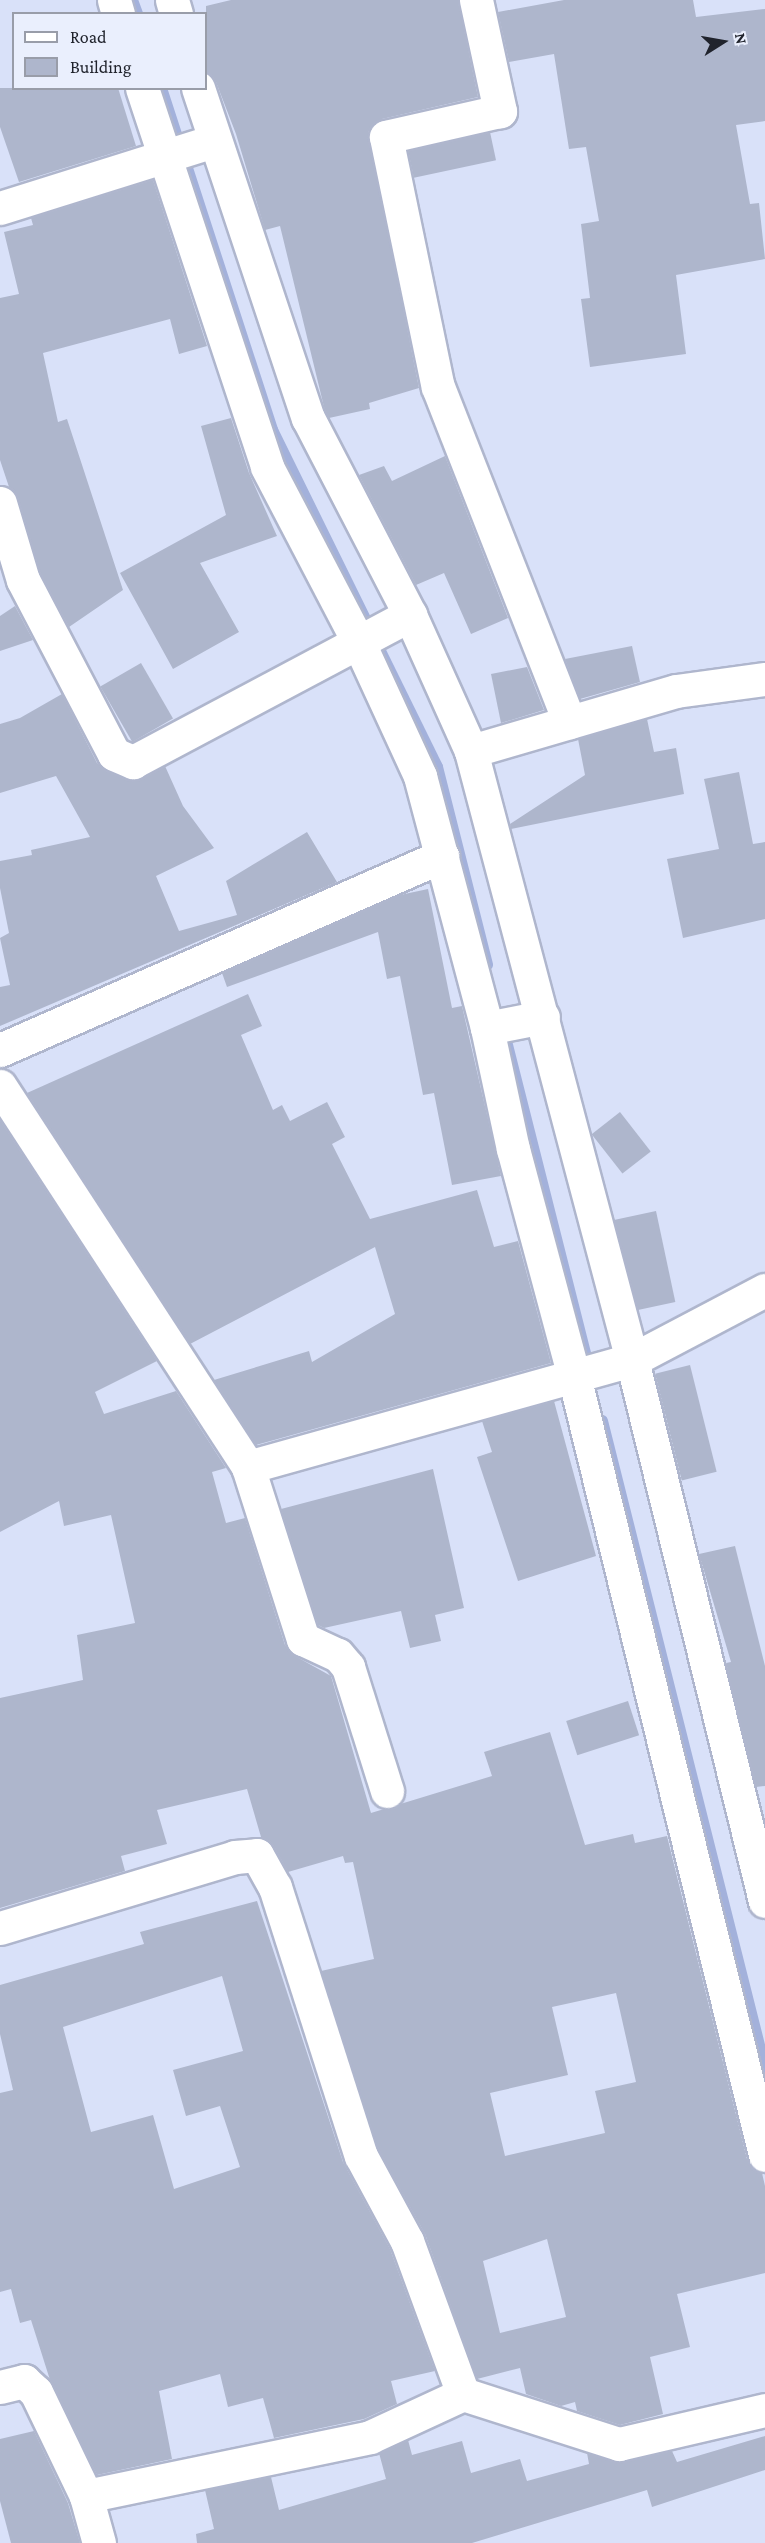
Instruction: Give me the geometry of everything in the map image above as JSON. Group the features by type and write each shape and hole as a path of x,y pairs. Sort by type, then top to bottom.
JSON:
{"street":[{"path":"476,0 500,111 386,137 438,387 568,722"},
{"path":"143,90 267,467 358,641 420,776 487,1028 513,1149 574,1376 765,2155"},
{"path":"199,90 308,418 410,615 471,751 632,1360 765,1901"},
{"path":"0,208 214,141"},
{"path":"0,503 28,590 114,754 133,762 410,615"},
{"path":"471,751 676,691 765,679"},
{"path":"0,1050 442,856"},
{"path":"487,1028 543,1017"},
{"path":"0,1086 248,1467 303,1640 338,1655 348,1667 387,1791"},
{"path":"248,1467 632,1360 765,1290"},
{"path":"0,1928 235,1857 257,1855 275,1887 361,2156 407,2241 463,2394"},
{"path":"0,2387 24,2381 36,2392 86,2496 99,2543"},
{"path":"86,2496 370,2437 463,2394 619,2444 765,2410"}],"building":[{"path":"231,0 458,0 478,97 382,119 368,132 419,388 369,403 370,409 329,418 325,411 280,226 265,230 236,134 216,82 207,72 206,6"},
{"path":"564,0 693,0 696,17 765,9 765,121 736,125 750,204 759,203 765,259 676,275 686,354 590,367 581,299 590,298 581,224 599,221 586,147 569,149 554,54 509,62 498,12"},
{"path":"0,88 119,90 136,146 19,182 0,127"},
{"path":"490,132 496,160 414,178 408,149"},
{"path":"153,180 207,346 179,354 170,319 43,353 58,422 67,419 123,590 69,627 40,573 18,498 9,487 0,460 0,298 19,294 4,232 33,225 31,218"},
{"path":"231,418 249,473 277,536 200,563 239,632 173,669 120,573 226,515 201,426"},
{"path":"445,456 508,618 471,634 444,573 416,585 359,475 384,466 392,481"},
{"path":"15,606 33,640 0,651 0,616"},
{"path":"632,646 640,682 580,699 565,659"},
{"path":"141,663 173,718 132,742 100,686"},
{"path":"527,667 544,710 501,723 491,674"},
{"path":"62,694 97,763 106,771 134,781 165,766 183,806 214,848 156,876 179,931 237,915 226,881 307,832 337,882 0,1026 0,987 10,985 0,938 9,933 0,888 0,861 32,855 31,850 90,837 56,776 0,793 0,724 20,718"},
{"path":"647,719 654,752 676,748 684,794 511,829 510,824 585,775 578,739"},
{"path":"739,772 753,844 765,842 765,919 683,938 667,859 719,849 704,779"},
{"path":"428,889 452,1008 462,1006 501,1176 452,1185 434,1093 423,1095 400,976 387,979 378,932 227,987 222,973 400,895"},
{"path":"248,994 262,1026 241,1035 273,1110 282,1105 290,1121 327,1102 345,1137 332,1144 370,1219 477,1190 494,1247 518,1241 551,1363 256,1445 214,1380 309,1351 312,1362 395,1314 375,1247 190,1344 27,1093"},
{"path":"620,1112 651,1151 622,1174 592,1134"},
{"path":"0,1120 157,1361 95,1392 104,1414 176,1391 226,1468 212,1472 226,1523 245,1518 285,1645 295,1656 331,1676 371,1813 492,1776 484,1752 550,1732 585,1845 633,1834 635,1843 667,1836 747,2159 752,2168 762,2173 765,2186 765,2273 677,2294 690,2347 650,2357 663,2414 620,2425 577,2411 575,2402 561,2406 526,2394 520,2368 477,2379 425,2234 378,2149 321,1971 374,1959 353,1862 345,1863 343,1856 288,1872 273,1845 261,1837 247,1789 157,1810 167,1844 121,1856 125,1871 0,1908 0,1698 83,1680 77,1635 135,1623 111,1515 64,1526 59,1501 0,1532","holes":["616,1993 636,2082 595,2091 605,2133 505,2156 490,2093 568,2075 552,2007","547,2239 566,2317 500,2333 483,2261"]},
{"path":"656,1211 675,1302 633,1311 614,1220"},
{"path":"690,1365 717,1472 682,1480 655,1374"},
{"path":"554,1401 596,1556 518,1581 477,1457 492,1452 482,1421"},
{"path":"433,1469 464,1608 435,1615 441,1641 410,1648 401,1611 324,1628 318,1625 281,1509"},
{"path":"735,1546 765,1666 765,1786 756,1787 726,1663 731,1662 699,1554"},
{"path":"628,1701 639,1735 577,1755 566,1721"},
{"path":"257,1901 343,2162 390,2249 435,2371 391,2381 397,2404 364,2419 274,2438 263,2398 228,2407 220,2374 159,2391 172,2459 97,2475 50,2380 31,2320 20,2323 11,2289 0,2292 0,2093 13,2090 0,2034 0,1985 144,1944 140,1932","holes":["222,1976 243,2051 173,2070 186,2116 220,2106 240,2167 174,2189 153,2115 91,2132 63,2027"]},
{"path":"34,2431 68,2503 80,2543 11,2543 0,2501 0,2439"},
{"path":"765,2436 765,2470 652,2507 647,2490 472,2543 197,2543 196,2534 214,2529 205,2490 271,2477 279,2510 386,2479 379,2453 408,2440 412,2455 462,2441 471,2473 520,2459 527,2481 589,2464 587,2453 623,2462 672,2451 677,2462"}],"waterway":[{"path":"132,0 136,12"},
{"path":"162,90 272,430 369,627"},
{"path":"376,643 437,767 487,965"},
{"path":"505,1037 587,1361"},
{"path":"602,1421 765,2069"}]}
